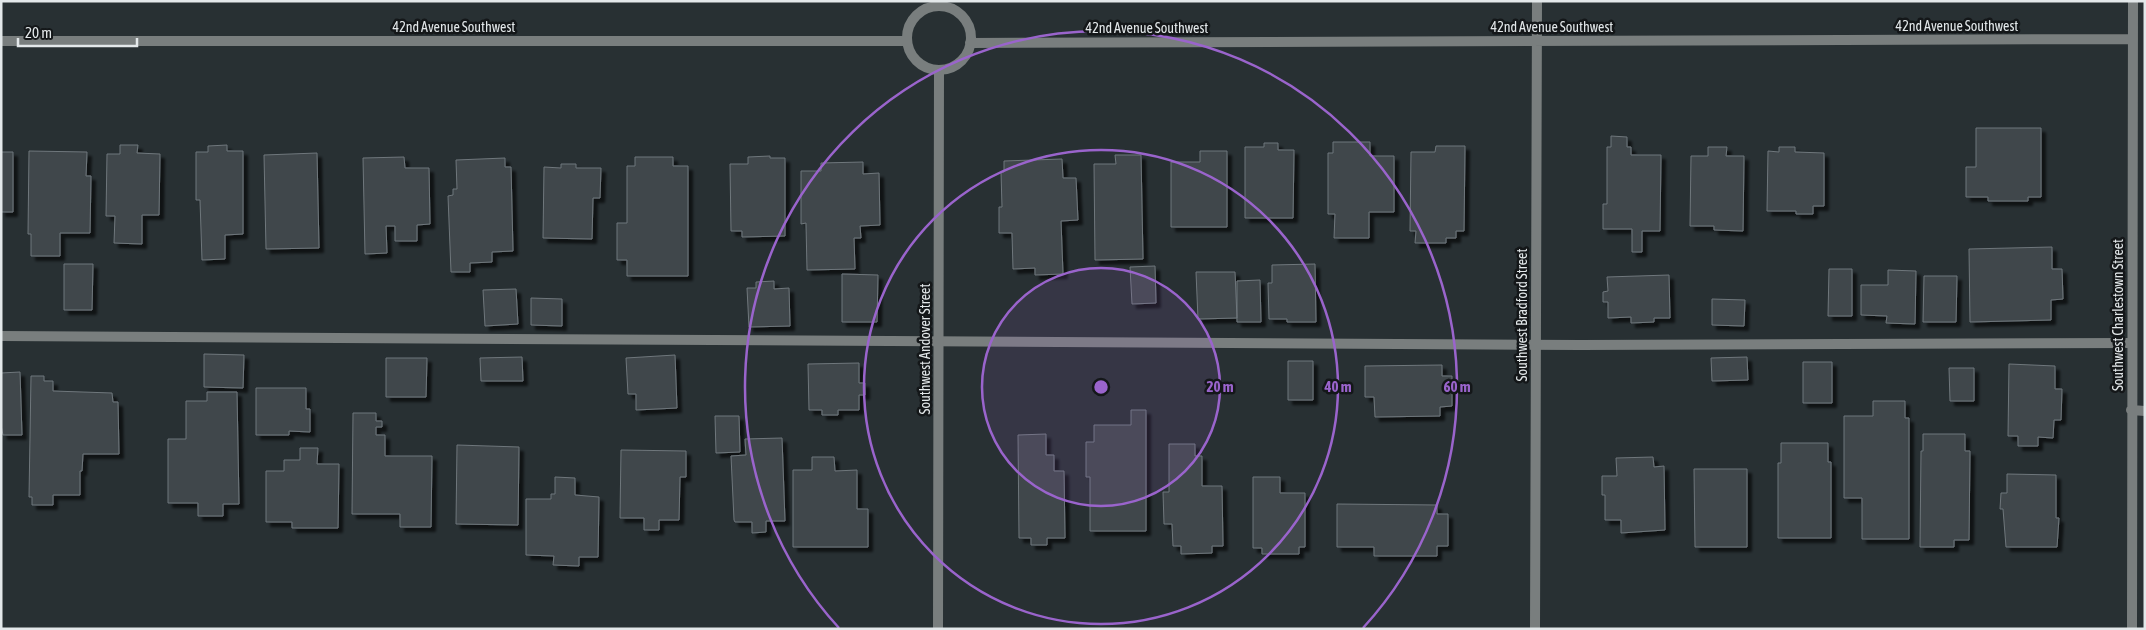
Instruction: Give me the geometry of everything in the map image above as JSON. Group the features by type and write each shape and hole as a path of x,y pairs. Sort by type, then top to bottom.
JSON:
{"street":[{"name":"Southwest Bradford Street","path":"1536,629 1537,1"},
{"name":"Southwest Charlestown Street","path":"2132,629 2133,1"},
{"path":"940,4 962,16 968,25 971,35 965,56 948,69 939,70 926,67 917,61 911,53 908,41 910,24 916,16 924,10 940,4"},
{"name":"42nd Avenue Southwest","path":"970,42 2133,39"},
{"name":"42nd Avenue Southwest","path":"1,40 908,41"},
{"name":"Southwest Andover Street","path":"938,629 939,70"},
{"path":"1,336 1536,345 2131,344"},
{"path":"2131,410 2145,410"}],"building":[{"path":"1976,128 2041,128 2041,197 2028,197 2028,201 1988,201 1988,197 1966,197 1966,167 1976,167"},
{"path":"1611,136 1627,137 1627,147 1631,147 1631,155 1661,155 1660,231 1642,231 1642,252 1632,252 1632,229 1603,229 1603,204 1607,204 1607,147 1611,147"},
{"path":"1333,142 1370,142 1370,156 1394,156 1394,212 1369,212 1369,238 1334,238 1335,214 1328,214 1328,153 1333,153"},
{"path":"1264,143 1278,143 1278,150 1294,150 1293,218 1245,218 1245,147 1264,147"},
{"path":"120,145 138,145 137,153 160,154 159,215 142,215 142,244 114,243 115,216 106,216 107,154 120,154"},
{"path":"227,145 227,151 243,151 243,234 225,235 225,259 202,260 200,200 196,200 196,152 208,152 208,146"},
{"path":"1436,146 1465,146 1464,231 1456,231 1456,238 1446,238 1446,243 1415,243 1416,231 1410,231 1411,152 1435,152"},
{"path":"1708,147 1727,147 1726,156 1744,156 1743,231 1714,230 1714,226 1690,226 1691,156 1708,156"},
{"path":"1779,147 1795,147 1795,152 1824,153 1824,206 1813,206 1813,214 1796,214 1796,211 1767,211 1768,151 1779,152"},
{"path":"29,151 87,152 86,176 91,176 90,233 60,233 60,256 31,256 31,234 28,234"},
{"path":"1200,151 1227,151 1227,227 1171,227 1171,162 1200,162"},
{"path":"1,152 13,152 13,212 1,212"},
{"path":"317,153 319,248 266,249 264,155"},
{"path":"1115,155 1141,155 1143,259 1095,260 1094,164 1116,164"},
{"path":"770,156 770,158 785,158 785,236 742,237 742,231 731,231 730,164 748,164 748,157"},
{"path":"404,157 405,168 429,168 430,224 417,225 417,241 395,241 395,226 386,226 387,253 365,254 363,158"},
{"path":"635,157 673,157 673,166 688,166 688,276 627,276 627,260 617,260 617,223 627,223 627,166 635,166"},
{"path":"505,158 505,167 511,167 513,251 492,252 492,262 470,263 470,272 451,272 448,196 453,195 453,189 457,189 456,160"},
{"path":"1062,159 1063,178 1076,178 1078,220 1061,221 1063,274 1035,275 1035,268 1013,269 1012,233 999,233 999,207 1002,207 1001,172 1004,172 1004,161"},
{"path":"863,162 863,174 879,173 880,225 860,226 861,238 854,238 855,269 807,270 806,223 801,224 801,171 821,171 821,163"},
{"path":"561,164 576,164 576,168 601,168 600,198 593,198 592,239 543,238 544,167 561,168"},
{"path":"2052,247 2052,269 2062,269 2063,299 2051,300 2051,320 1970,322 1969,249"},
{"path":"64,264 93,264 92,310 64,310"},
{"path":"1315,264 1316,322 1287,322 1287,319 1269,319 1268,283 1272,283 1272,265"},
{"path":"1155,266 1156,303 1132,304 1130,267"},
{"path":"1829,269 1852,269 1852,316 1828,316"},
{"path":"1888,270 1916,271 1915,324 1886,323 1887,316 1861,315 1861,285 1888,285"},
{"path":"1196,272 1235,272 1237,318 1198,319"},
{"path":"842,274 878,275 877,322 842,322"},
{"path":"1669,275 1670,318 1654,318 1654,322 1631,323 1631,317 1608,318 1608,302 1603,302 1603,292 1608,291 1607,277"},
{"path":"1924,276 1957,276 1956,322 1923,322"},
{"path":"1260,280 1261,322 1237,322 1237,281"},
{"path":"774,281 774,289 789,288 790,326 749,327 747,288 756,288 756,282"},
{"path":"516,289 518,324 485,326 483,290"},
{"path":"531,298 562,299 562,326 531,325"},
{"path":"1712,299 1745,300 1744,326 1712,325"},
{"path":"204,354 244,355 243,388 204,387"},
{"path":"675,355 677,408 636,410 636,394 628,394 626,358"},
{"path":"522,357 523,381 481,381 480,358"},
{"path":"1747,357 1748,380 1712,381 1711,358"},
{"path":"386,358 427,358 426,397 386,397"},
{"path":"1288,361 1313,361 1313,400 1288,400"},
{"path":"1803,362 1832,362 1832,403 1803,403"},
{"path":"859,363 859,383 865,383 865,395 859,395 859,410 838,410 838,415 822,415 822,410 809,410 808,364"},
{"path":"2009,364 2055,366 2055,389 2062,389 2061,420 2054,420 2053,438 2038,437 2038,446 2018,446 2018,436 2008,436"},
{"path":"1442,365 1442,376 1452,376 1452,406 1440,407 1440,416 1375,417 1374,397 1365,397 1365,366"},
{"path":"1949,368 1974,368 1974,401 1950,401"},
{"path":"20,372 22,435 3,435 1,425 1,373"},
{"path":"31,376 44,376 44,381 53,381 53,391 112,393 113,402 118,402 119,454 83,454 82,471 80,471 80,495 53,495 53,505 32,505 32,497 29,497"},
{"path":"256,388 306,388 306,409 310,409 310,432 289,431 289,435 256,435"},
{"path":"207,392 237,392 239,504 223,504 223,516 198,516 198,503 168,503 168,439 186,439 186,401 207,401"},
{"path":"1873,401 1905,401 1905,418 1909,418 1909,539 1862,539 1862,498 1844,498 1844,416 1873,416"},
{"path":"1131,410 1146,410 1146,531 1090,531 1090,477 1086,477 1086,442 1094,442 1094,425 1131,425"},
{"path":"353,413 376,413 376,421 382,421 382,427 376,427 376,435 385,435 385,456 432,456 431,527 400,527 400,514 352,514"},
{"path":"715,416 739,416 740,452 716,453"},
{"path":"1046,434 1046,455 1054,455 1054,471 1064,471 1065,538 1047,538 1047,545 1031,545 1031,538 1019,538 1018,435"},
{"path":"1923,434 1965,434 1965,451 1970,451 1969,540 1954,540 1954,547 1920,547 1921,451 1923,451"},
{"path":"782,438 785,521 766,521 766,532 752,533 752,522 735,522 734,520 731,456 746,455 745,439"},
{"path":"1781,443 1828,443 1828,462 1831,462 1831,538 1778,538 1778,463 1781,463"},
{"path":"1169,444 1195,444 1195,456 1202,456 1202,486 1222,486 1223,546 1212,546 1212,553 1181,554 1181,546 1173,546 1172,524 1164,524 1163,492 1169,492"},
{"path":"457,445 519,447 518,525 456,524"},
{"path":"300,448 318,448 317,464 339,464 338,528 292,528 292,522 266,522 266,471 284,471 284,460 300,460"},
{"path":"621,450 686,451 686,477 680,477 679,520 659,520 659,530 644,530 644,518 620,518"},
{"path":"812,457 834,457 835,471 857,470 857,509 868,509 868,547 793,547 793,470 812,470"},
{"path":"1653,457 1654,467 1664,466 1665,530 1621,533 1621,520 1605,520 1605,495 1602,495 1602,476 1617,476 1616,458"},
{"path":"1694,469 1747,469 1747,547 1695,547"},
{"path":"2007,474 2056,475 2056,518 2059,518 2057,547 2006,547 2003,509 2000,509 2001,493 2007,493"},
{"path":"555,477 575,478 575,495 599,497 598,557 579,557 579,566 553,565 554,556 526,555 526,499 551,499 551,494 555,494"},
{"path":"1253,477 1280,477 1280,493 1305,493 1305,547 1299,547 1299,554 1262,554 1262,548 1253,548"},
{"path":"1337,504 1437,505 1437,514 1448,514 1448,546 1437,546 1437,556 1374,556 1374,547 1337,547"}]}
